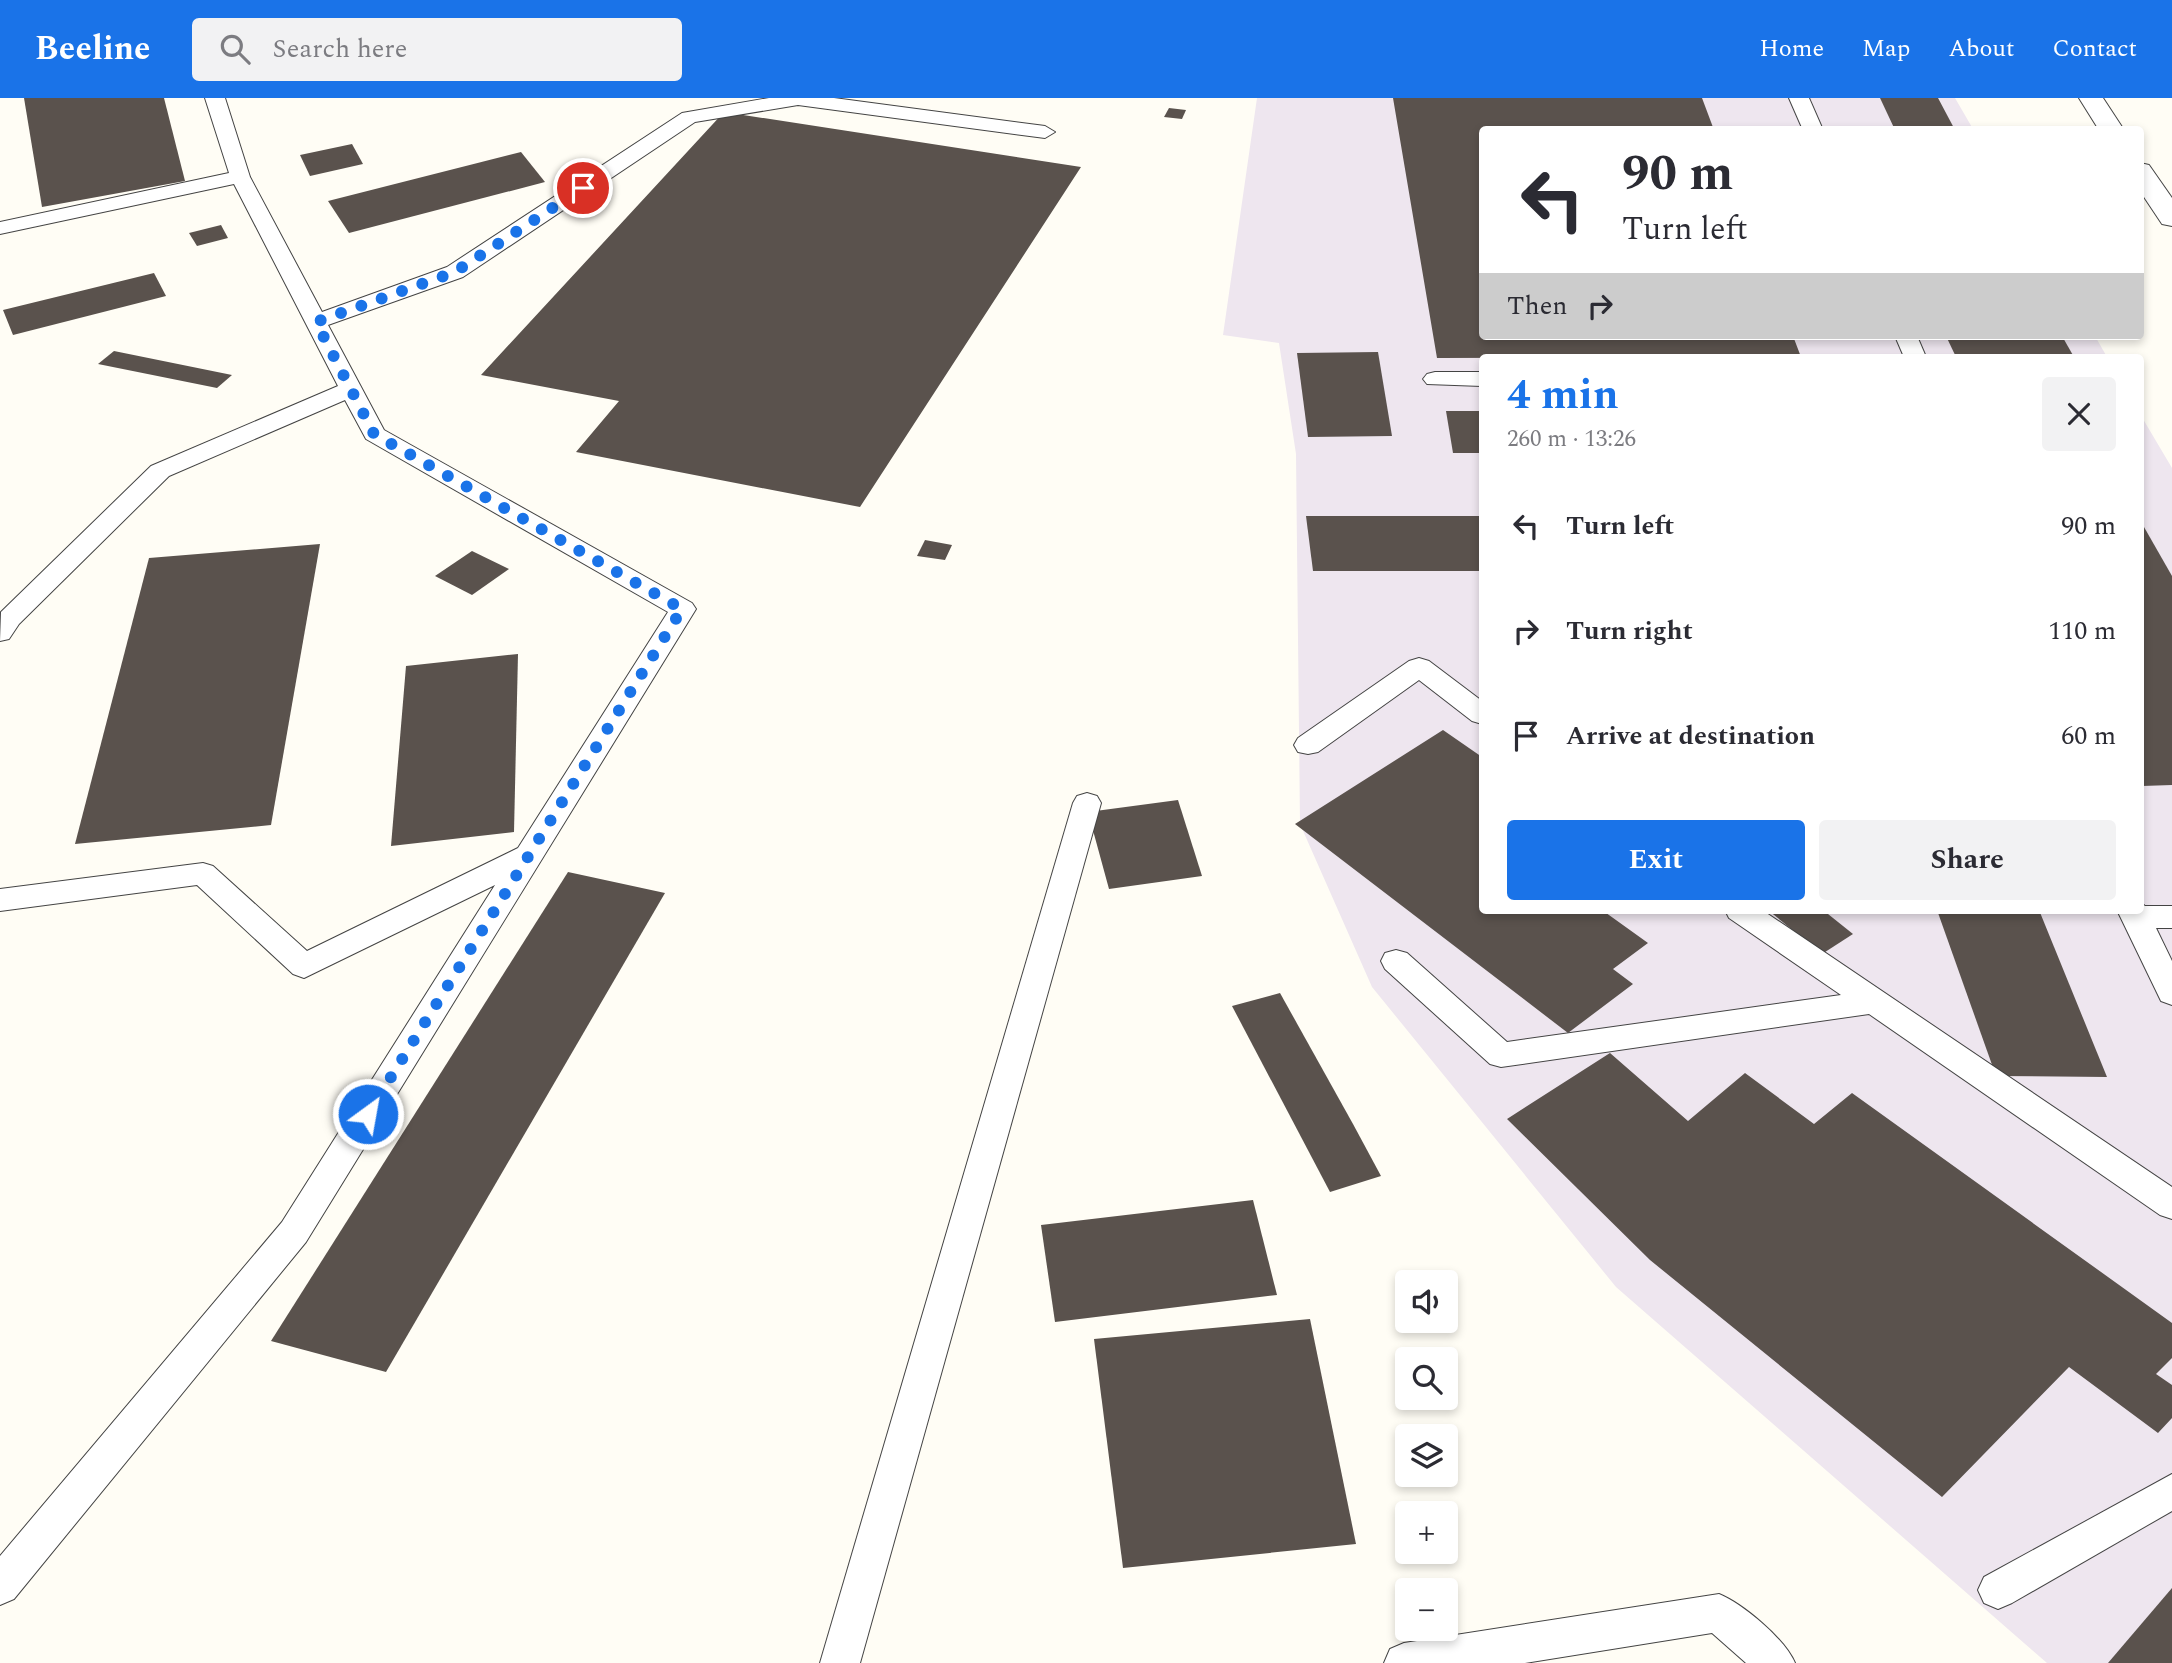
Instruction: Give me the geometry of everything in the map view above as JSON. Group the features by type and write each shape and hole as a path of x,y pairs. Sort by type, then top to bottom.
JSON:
{"street":[{"path":"2091,98 2109,126"},
{"path":"2144,183 2172,218"}],"lane":[{"path":"0,1586 294,1232 682,609 374,434 240,177 215,98"},
{"path":"1799,98 1811,126"},
{"path":"316,322 455,272 689,117 798,99 1045,132"},
{"path":"0,228 240,177"},
{"path":"1436,379 1479,379"},
{"path":"3,623 160,471 351,389"},
{"path":"1308,745 1419,667 1479,713"},
{"path":"840,1663 1087,803"},
{"path":"0,900 204,874 304,966 530,855"},
{"path":"1746,914 2172,1205"},
{"path":"2133,914 2172,917"},
{"path":"2133,914 2172,993"},
{"path":"1396,961 1501,1055 1872,1002"},
{"path":"1998,1590 2172,1491"},
{"path":"1404,1663 1719,1613 1775,1663"}],"shaded area":[{"path":"1257,98 1955,98 1971,126 1479,126 1479,340 2097,340 2105,354 1479,354 1479,914 2144,914 2144,421 2172,468 2172,1663 2047,1663 1616,1287 1372,987 1300,824 1296,454 1279,343 1223,335"}],"building":[{"path":"24,98 164,98 185,181 42,207"},
{"path":"1393,98 1702,98 1712,126 1479,126 1479,340 1795,340 1800,354 1479,354 1479,358 1437,358"},
{"path":"1880,98 1938,98 1953,126 1893,126"},
{"path":"1169,108 1186,110 1182,119 1164,117"},
{"path":"724,112 1081,167 860,507 576,452 619,401 481,375"},
{"path":"352,144 363,164 310,176 300,155"},
{"path":"521,152 545,182 349,233 328,201"},
{"path":"221,225 228,238 197,246 189,233"},
{"path":"154,273 166,296 13,335 3,310"},
{"path":"1948,340 2064,340 2072,354 1955,354"},
{"path":"114,351 232,375 217,388 98,364"},
{"path":"1378,352 1392,436 1308,437 1297,353"},
{"path":"1446,411 1479,411 1479,453 1453,453"},
{"path":"1306,516 1479,516 1479,571 1313,571"},
{"path":"2144,527 2172,576 2172,785 2144,786"},
{"path":"925,540 952,545 945,560 917,556"},
{"path":"320,544 271,825 75,844 149,558"},
{"path":"472,551 509,569 472,595 435,576"},
{"path":"518,654 514,832 391,846 406,666"},
{"path":"1443,730 1479,755 1479,914 1608,914 1648,943 1613,969 1633,984 1568,1033 1295,824"},
{"path":"1178,800 1202,876 1109,889 1088,812"},
{"path":"568,872 665,893 386,1372 271,1341"},
{"path":"1773,914 1828,914 1853,934 1822,954"},
{"path":"1938,914 2041,914 2107,1077 1996,1076"},
{"path":"1280,993 1381,1176 1330,1192 1232,1006"},
{"path":"1610,1053 1688,1121 1745,1073 1814,1124 1852,1093 2172,1323 2172,1358 2156,1374 2172,1385 2172,1418 2158,1433 2069,1367 1942,1497 1650,1260 1507,1119"},
{"path":"1253,1200 1277,1295 1055,1322 1041,1225"},
{"path":"1310,1319 1356,1544 1123,1568 1094,1339"},
{"path":"2172,1588 2172,1663 2108,1663"}],"route":[{"path":"368,1114 630,697 682,609 374,434 316,322 455,272 583,188"}]}
